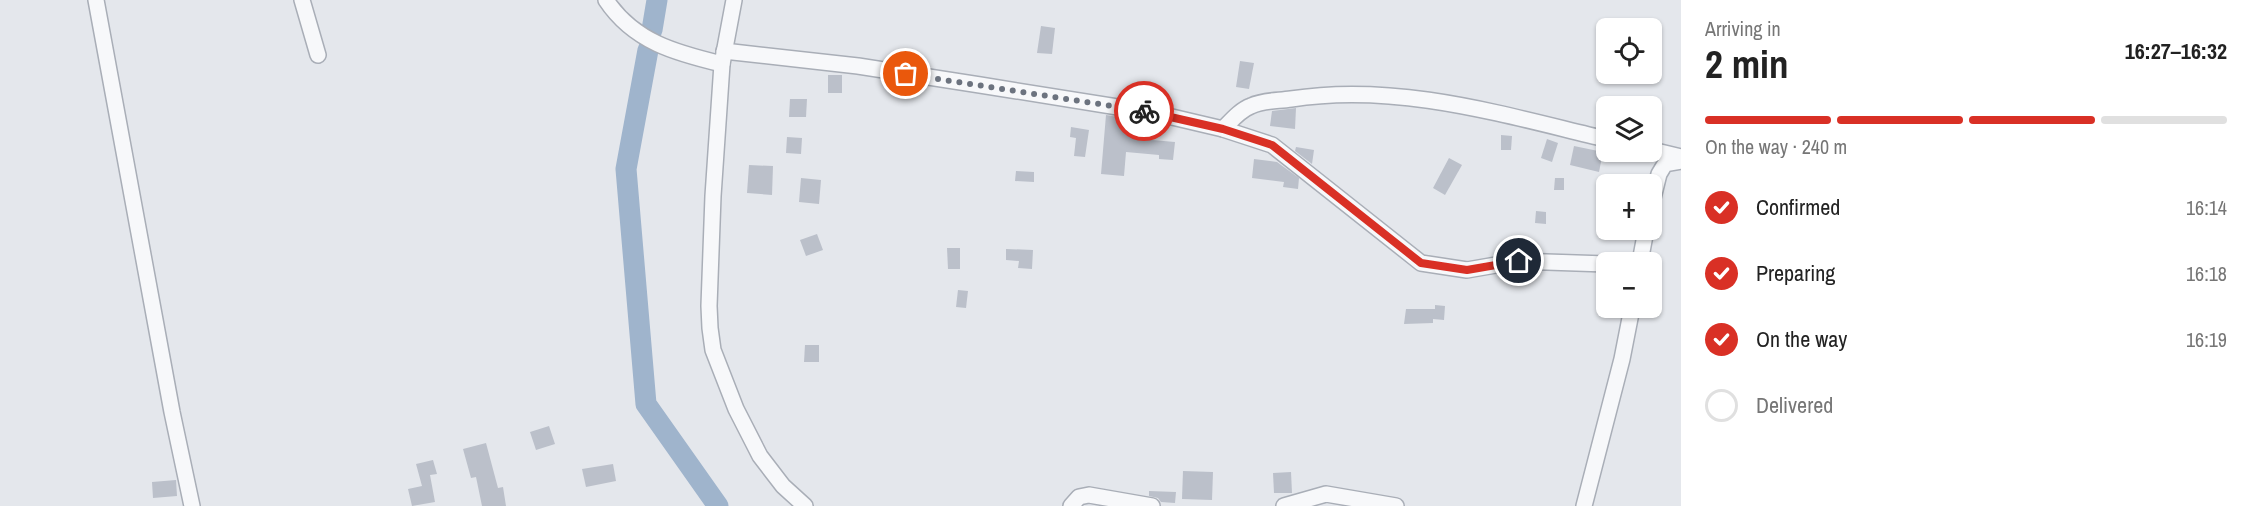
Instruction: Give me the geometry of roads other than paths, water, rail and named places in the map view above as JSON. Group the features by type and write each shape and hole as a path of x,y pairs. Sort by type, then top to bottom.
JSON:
{"street":[{"path":"96,0 172,412 192,506"},
{"path":"302,0 318,55"},
{"path":"606,0 613,11 642,36 674,52 858,66 1155,112 1223,129 1272,145 1421,263 1467,270 1519,261 1596,264"},
{"path":"734,0 723,57 709,306 713,350 736,409 760,456 783,486 805,506"},
{"path":"1223,129 1241,111 1260,102 1349,93 1392,96 1466,107 1596,137"},
{"path":"1662,153 1681,159"},
{"path":"1659,174 1665,164 1681,159"},
{"path":"1584,506 1622,359 1630,318"},
{"path":"1284,506 1326,494 1396,506"},
{"path":"1071,506 1079,497 1089,495 1152,506"}],"waterway":[{"path":"652,30 657,0"},
{"path":"648,50 626,169 646,404 718,506"}]}
